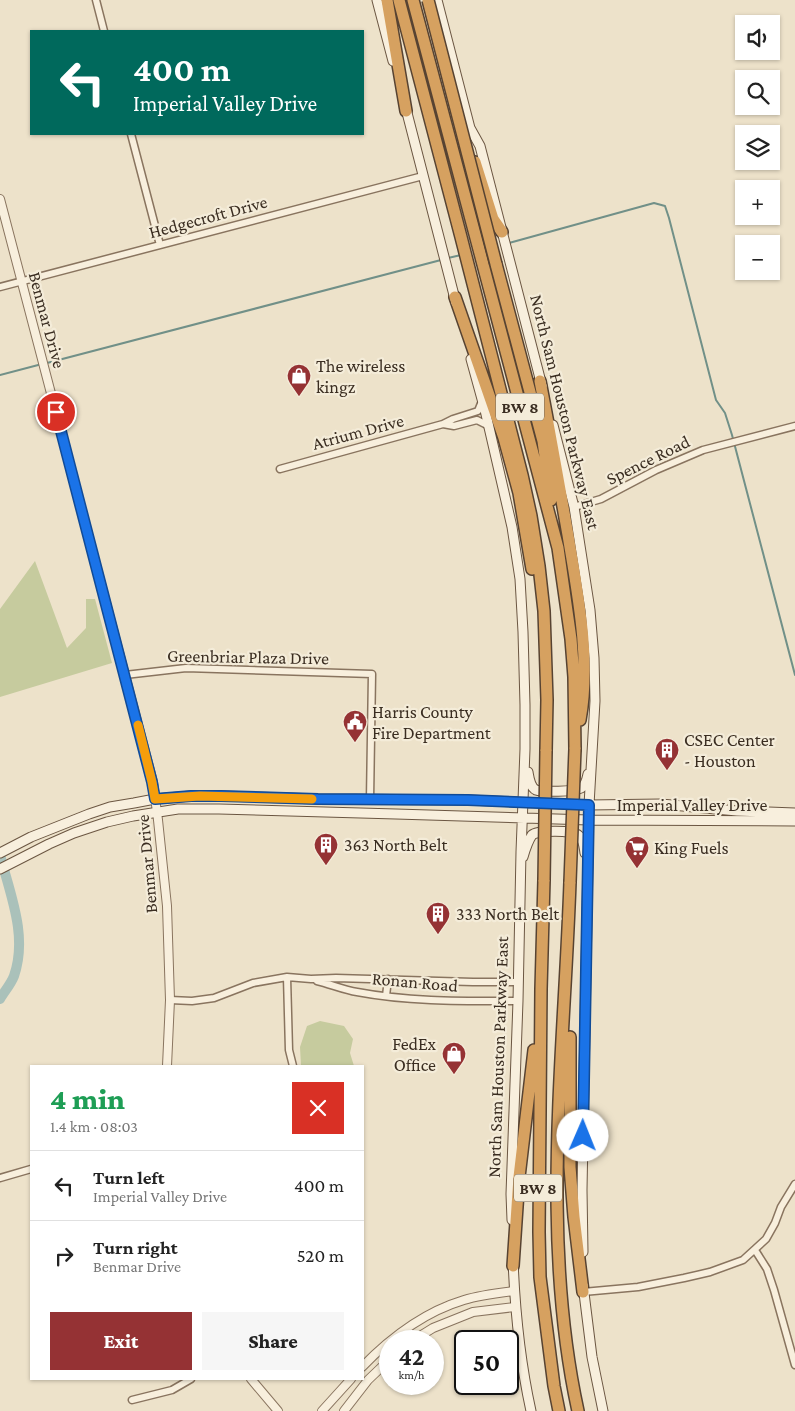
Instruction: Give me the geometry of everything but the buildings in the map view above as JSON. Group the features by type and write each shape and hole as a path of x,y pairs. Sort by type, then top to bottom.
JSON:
{"highway":[{"path":"387,0 406,111"},
{"name":"BW 8","path":"399,0 462,237 522,475 539,566 544,612 547,700 541,989 540,1277 559,1411"},
{"name":"BW 8","path":"413,0 558,548 571,639 574,677 575,749 568,936 559,1100 558,1232 562,1310 569,1365 578,1411"},
{"path":"422,0 493,220 502,232"},
{"path":"428,0 542,441 558,548"},
{"path":"455,297 504,438 519,493 546,656"},
{"path":"540,381 578,596 584,651 582,708 575,749"},
{"path":"568,936 571,958 570,1166 583,1292"},
{"path":"513,1266 519,1177 541,989"},
{"path":"558,1232 569,1345 585,1411"},
{"path":"552,1411 554,1386"}],"main road":[{"name":"North Sam Houston Parkway East","path":"376,0 489,426 512,527 520,579 525,749 511,1194 515,1307 521,1358 531,1411"},
{"name":"North Sam Houston Parkway East","path":"437,0 470,128 480,146 540,381 565,467 574,507 593,647 595,701 589,805 582,1180 583,1292 592,1356 603,1411"},
{"path":"525,749 529,779 532,786 537,790 565,791 581,788 586,784 592,762"},
{"name":"Imperial Valley Drive","path":"0,853 64,823 110,807 155,799 191,796 523,802 589,805 661,804 737,811 795,813"},
{"path":"396,814 397,800"},
{"path":"704,821 705,808"},
{"name":"Imperial Valley Drive","path":"0,869 69,836 107,822 178,809 522,819 795,821"},
{"path":"64,823 69,836"},
{"path":"520,862 532,835 537,831 574,832 580,836 583,843 589,876"}],"street":[{"path":"96,0 104,30"},
{"path":"131,135 160,245"},
{"name":"Hedgecroft Drive","path":"0,287 423,176"},
{"name":"Benmar Drive","path":"0,199 152,782 167,906 170,1000 167,1065"},
{"name":"Atrium Drive","path":"280,469 444,424 453,419 478,412 482,400"},
{"name":"Atrium Drive","path":"444,424 454,426 477,420 489,426"},
{"name":"Spence Road","path":"574,507 601,499 656,470 703,450 795,426"},
{"name":"Greenbriar Plaza Drive","path":"124,675 186,668 372,674 370,800"},
{"path":"287,977 289,1050 293,1065"},
{"name":"Ronan Road","path":"170,1000 192,1001 214,998 253,983 287,977 518,982"},
{"name":"Ronan Road","path":"311,979 357,992 413,999 518,1001"},
{"path":"386,996 388,979"},
{"path":"0,1178 30,1169"},
{"path":"583,1292 638,1287 710,1272 743,1260 766,1239 781,1207 795,1184"},
{"path":"756,1250 767,1269 795,1365"},
{"path":"364,1365 408,1326 444,1307 466,1299 514,1290"},
{"path":"430,1330 474,1312 515,1307"},
{"path":"431,1314 433,1328"},
{"path":"344,1411 379,1369"},
{"path":"364,1376 368,1380"},
{"path":"132,1400 172,1390 189,1380"},
{"path":"252,1380 278,1411"},
{"path":"322,1411 351,1380"}],"green space":[{"path":"35,561 67,648 86,628 86,599 95,599 112,663 0,697 0,609"},
{"path":"320,1021 344,1026 353,1039 350,1053 354,1065 301,1065 300,1047 307,1026"}],"waterway":[{"path":"509,243 654,203 665,206 716,400 725,413 732,435 795,675"},
{"path":"448,258 461,255"},
{"path":"47,363 441,260"},
{"path":"0,375 42,364"},
{"path":"0,855 13,900 19,946 14,976 0,999"}],"slow traffic":[{"path":"138,725 155,799 221,796 312,799"}],"place":[{"name":"The wireless kingz","path":"299,397"},
{"name":"Harris County Fire Department","path":"355,743"},
{"name":"CSEC Center - Houston","path":"667,771"},
{"name":"363 North Belt","path":"326,866"},
{"name":"King Fuels","path":"637,869"},
{"name":"333 North Belt","path":"438,935"},
{"name":"FedEx Office","path":"454,1075"}],"route":[{"path":"56,412 155,799 221,796 246,798 468,800 589,805 583,1136"}]}
